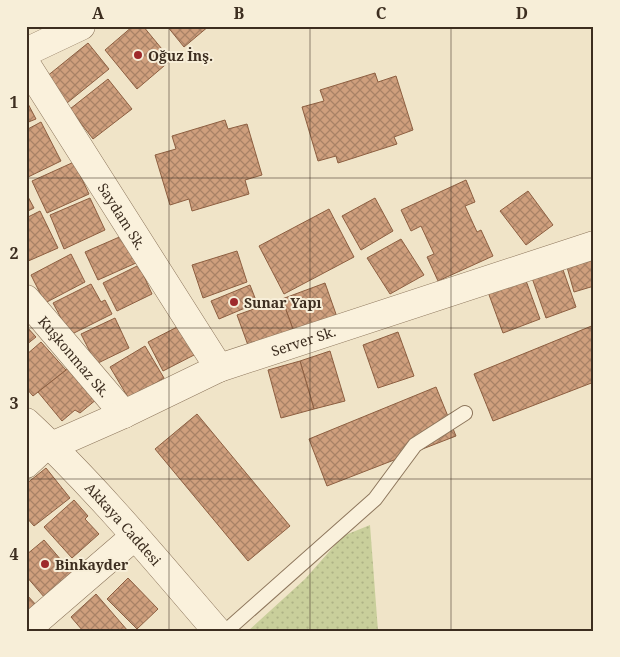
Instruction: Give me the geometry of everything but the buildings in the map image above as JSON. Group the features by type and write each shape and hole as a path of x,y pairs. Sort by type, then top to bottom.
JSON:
{"street":[{"path":"26,52 81,26"},
{"name":"Saydam Sk.","path":"26,64 219,368"},
{"name":"Server Sk.","path":"26,464 40,451 124,414 219,368 594,245"},
{"name":"Kuşkonmaz Sk.","path":"26,299 124,414"},
{"name":"Akkaya Caddesi","path":"26,422 52,446 135,536 216,631"},
{"path":"26,630 135,536"}],"lane":[{"path":"226,631 375,499 416,445 465,413"}],"green space":[{"path":"370,525 378,631 248,631 305,579 343,536"}],"place":[{"name":"Oğuz İnş.","path":"138,55"},
{"name":"Sunar Yapı","path":"234,302"},
{"name":"Binkayder","path":"45,564"}]}
